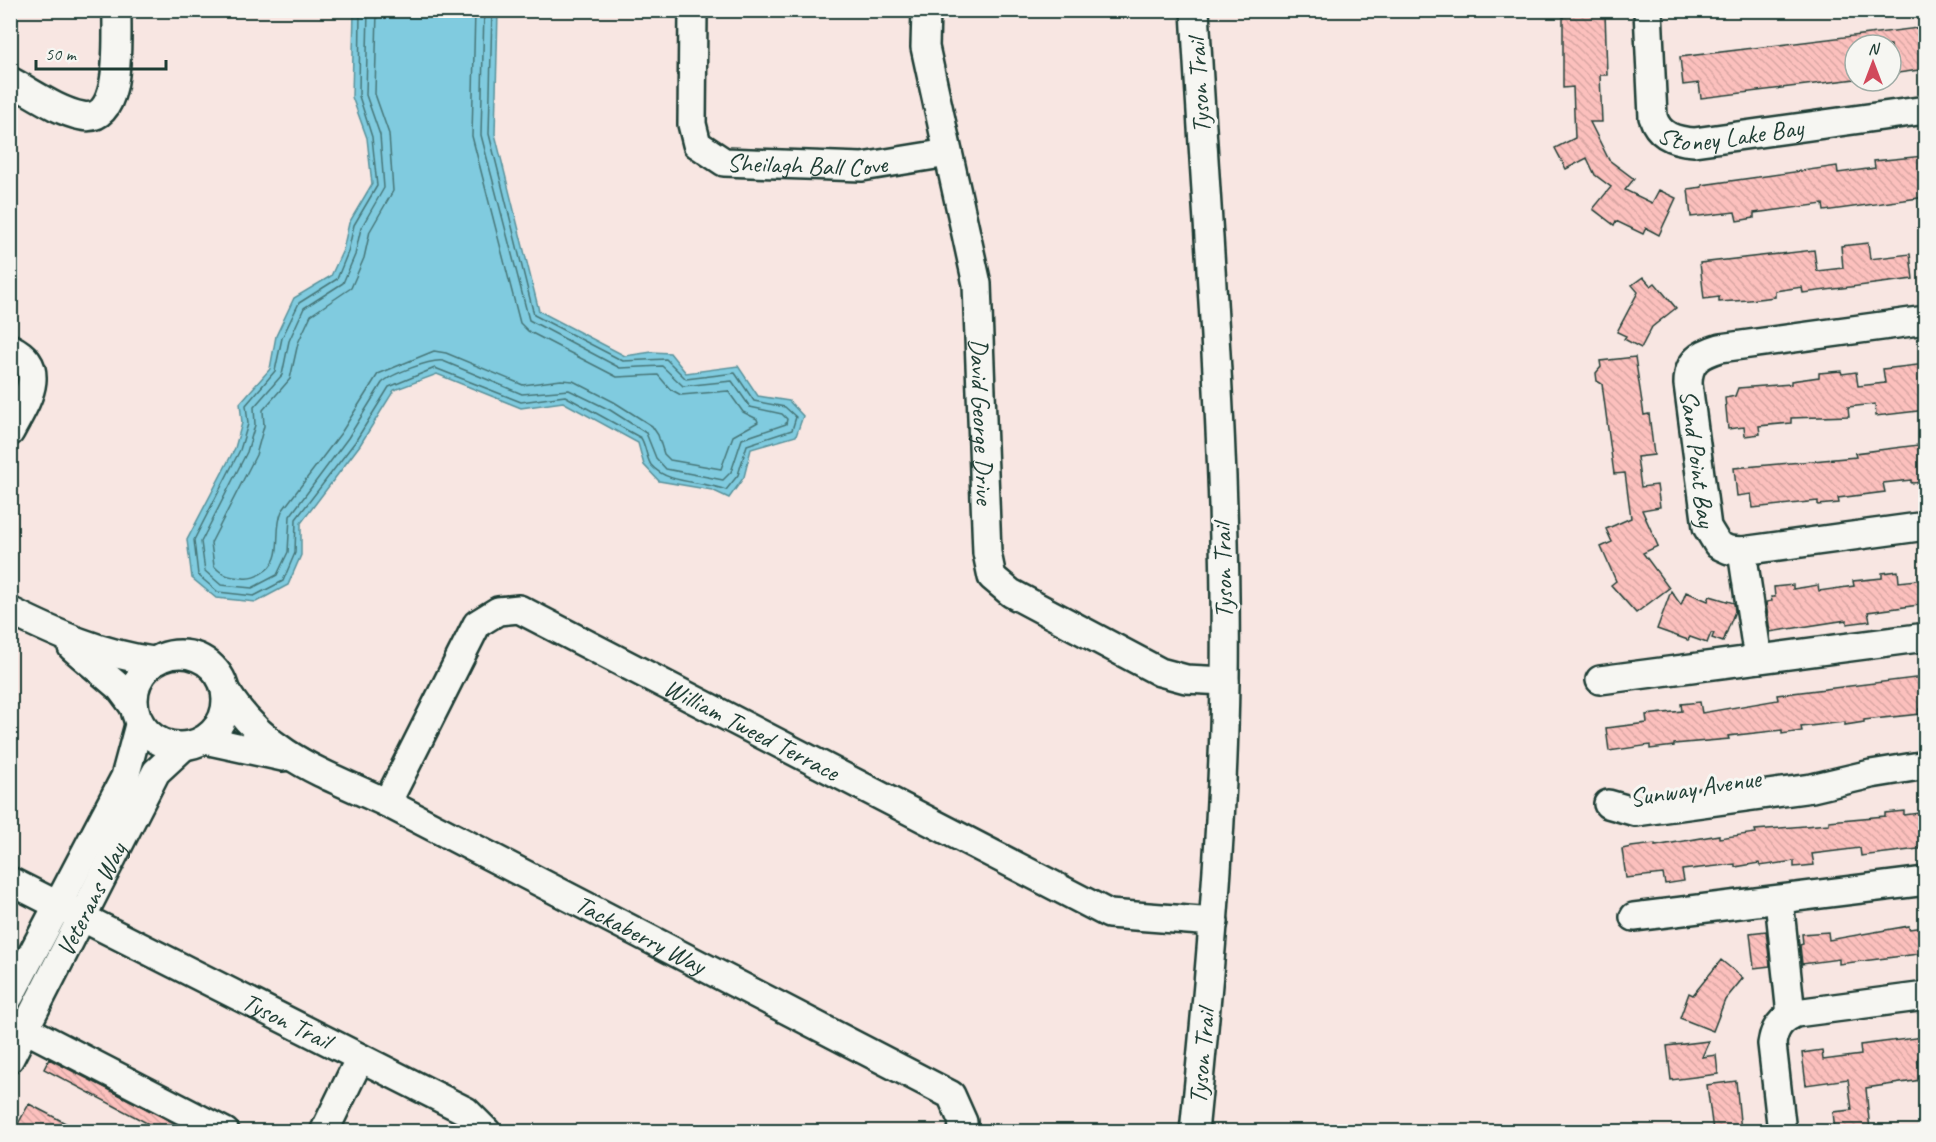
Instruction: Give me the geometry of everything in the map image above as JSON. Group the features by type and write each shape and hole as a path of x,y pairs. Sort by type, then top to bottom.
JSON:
{"street":[{"path":"10,81 68,111 83,117 97,116 108,106 114,87 117,10"},
{"name":"Sheilagh Ball Cove","path":"693,10 692,124 697,144 724,162 862,167 948,153"},
{"name":"David George Drive","path":"926,10 926,47 976,284 987,553 992,577 1011,593 1160,672 1186,679 1225,681"},
{"name":"Tyson Trail","path":"1194,1131 1214,922 1225,681 1220,465 1195,10"},
{"name":"Stoney Lake Bay","path":"1648,10 1653,117 1656,126 1672,139 1694,142 1926,110"},
{"name":"Sand Point Bay","path":"1926,320 1720,348 1702,353 1692,363 1688,384 1707,527 1711,538 1718,545 1742,551 1926,526"},
{"path":"10,348 26,359 32,378 29,396 10,432"},
{"path":"1742,551 1758,659"},
{"name":"William Tweed Terrace","path":"387,803 477,624 498,611 519,609 1109,914 1214,922"},
{"path":"10,611 55,633 104,652 153,661"},
{"path":"55,633 120,688 136,715 158,742 194,744 294,759"},
{"path":"1600,680 1926,637"},
{"path":"136,715 136,680 153,661 175,653 198,656 217,671 240,713 265,739 294,759"},
{"path":"194,744 223,720 227,693"},
{"name":"Veterans Way","path":"10,1058 17,1025 70,912 125,777 136,715"},
{"name":"Veterans Way","path":"10,996 70,912 156,772 194,744"},
{"name":"Tackaberry Way","path":"294,759 387,803 951,1095 963,1122 962,1131"},
{"name":"Sunway Avenue","path":"1871,774 1807,772 1633,794 1608,804 1635,812 1812,788 1871,774 1926,765"},
{"name":"Tyson Trail","path":"10,881 466,1111 486,1131"},
{"path":"1634,917 1926,881"},
{"path":"1779,900 1791,1015"},
{"path":"1782,1131 1772,1044 1776,1028 1791,1015 1926,996"},
{"path":"17,1025 225,1131"},
{"path":"324,1131 360,1058"}],"water":[{"path":"354,11 498,11 495,134 539,311 625,356 652,352 670,353 686,373 738,366 758,396 789,401 803,416 796,436 751,449 744,477 729,498 712,490 659,481 644,465 638,443 563,402 521,408 437,374 394,390 360,445 301,523 301,555 288,585 256,602 216,598 192,578 187,540 235,448 242,423 240,403 270,369 276,336 294,298 331,276 343,250 349,223 372,184 367,138 352,97"}],"building":[{"path":"1605,12 1607,75 1600,75 1602,122 1590,122 1609,160 1634,179 1625,190 1652,203 1659,190 1676,198 1659,235 1646,228 1643,234 1616,221 1614,225 1593,209 1611,187 1595,175 1587,158 1566,169 1555,148 1575,138 1573,87 1563,88 1563,14"},
{"path":"1926,27 1926,69 1903,72 1903,33 1877,33"},
{"path":"1843,37 1843,80 1701,98 1699,83 1683,85 1680,57"},
{"path":"1924,156 1926,197 1824,211 1823,204 1754,213 1754,218 1737,221 1735,212 1691,217 1688,189 1702,187 1702,185 1837,166 1838,173 1875,168 1874,161"},
{"path":"1868,243 1870,259 1910,254 1913,279 1803,293 1802,287 1775,291 1775,297 1749,300 1719,302 1719,297 1704,299 1700,263 1814,250 1817,271 1843,268 1841,246"},
{"path":"1643,277 1651,286 1655,283 1676,308 1652,327 1641,348 1624,339 1626,336 1617,332 1638,292 1632,285"},
{"path":"1635,357 1644,415 1649,414 1654,455 1637,457 1641,487 1657,485 1660,507 1642,510 1658,546 1643,553 1669,588 1636,613 1611,585 1616,581 1601,547 1612,542 1606,529 1631,518 1625,473 1614,474 1602,384 1597,381 1596,373 1601,367 1600,361"},
{"path":"1926,364 1926,410 1876,416 1875,404 1848,407 1849,416 1791,418 1791,423 1759,426 1760,434 1745,436 1744,427 1728,429 1725,398 1735,396 1738,388 1791,384 1791,381 1819,377 1819,373 1841,371 1842,374 1856,372 1858,386 1885,383 1883,369"},
{"path":"1926,444 1926,482 1911,483 1911,480 1883,483 1885,492 1838,498 1839,503 1818,505 1818,501 1753,508 1751,494 1737,496 1734,468 1856,457 1855,453"},
{"path":"1898,571 1899,582 1926,579 1926,604 1868,612 1870,621 1847,624 1847,620 1770,632 1766,602 1772,601 1771,597 1775,597 1774,587 1793,585 1793,589 1818,585 1819,591 1854,586 1853,581 1882,578 1882,573"},
{"path":"1671,591 1681,605 1686,592 1708,601 1710,596 1734,603 1735,611 1723,642 1712,638 1714,633 1711,633 1707,643 1690,637 1688,640 1657,629"},
{"path":"1923,677 1926,709 1919,709 1920,714 1864,720 1864,722 1845,725 1845,722 1801,727 1802,731 1782,734 1782,730 1650,749 1650,745 1609,751 1606,728 1647,723 1646,715 1682,711 1681,704 1700,702 1702,713 1778,700 1777,695"},
{"path":"1904,811 1904,815 1926,812 1926,848 1861,856 1860,848 1812,854 1814,865 1794,867 1794,861 1760,866 1759,863 1735,867 1735,864 1682,870 1684,881 1665,884 1663,874 1626,878 1622,849 1719,835 1719,838 1756,833 1755,830 1829,824 1829,821 1885,816 1885,813"},
{"path":"1909,926 1909,929 1926,927 1926,953 1839,964 1839,959 1802,964 1800,945 1803,944 1802,934 1828,932 1829,940"},
{"path":"1766,931 1770,966 1754,968 1750,933"},
{"path":"1721,960 1743,978 1725,1000 1713,1031 1680,1018 1689,993 1693,995"},
{"path":"1923,1037 1926,1056 1918,1058 1921,1080 1866,1088 1870,1131 1835,1131 1833,1112 1852,1110 1848,1079 1806,1085 1802,1053 1822,1050 1823,1060 1861,1055 1860,1045"},
{"path":"1709,1041 1702,1057 1716,1055 1718,1074 1671,1080 1667,1046"},
{"path":"49,1059 190,1131 162,1131 44,1069"},
{"path":"1736,1081 1741,1131 1713,1131 1707,1085"},
{"path":"29,1104 56,1118 80,1131 14,1131"}]}
